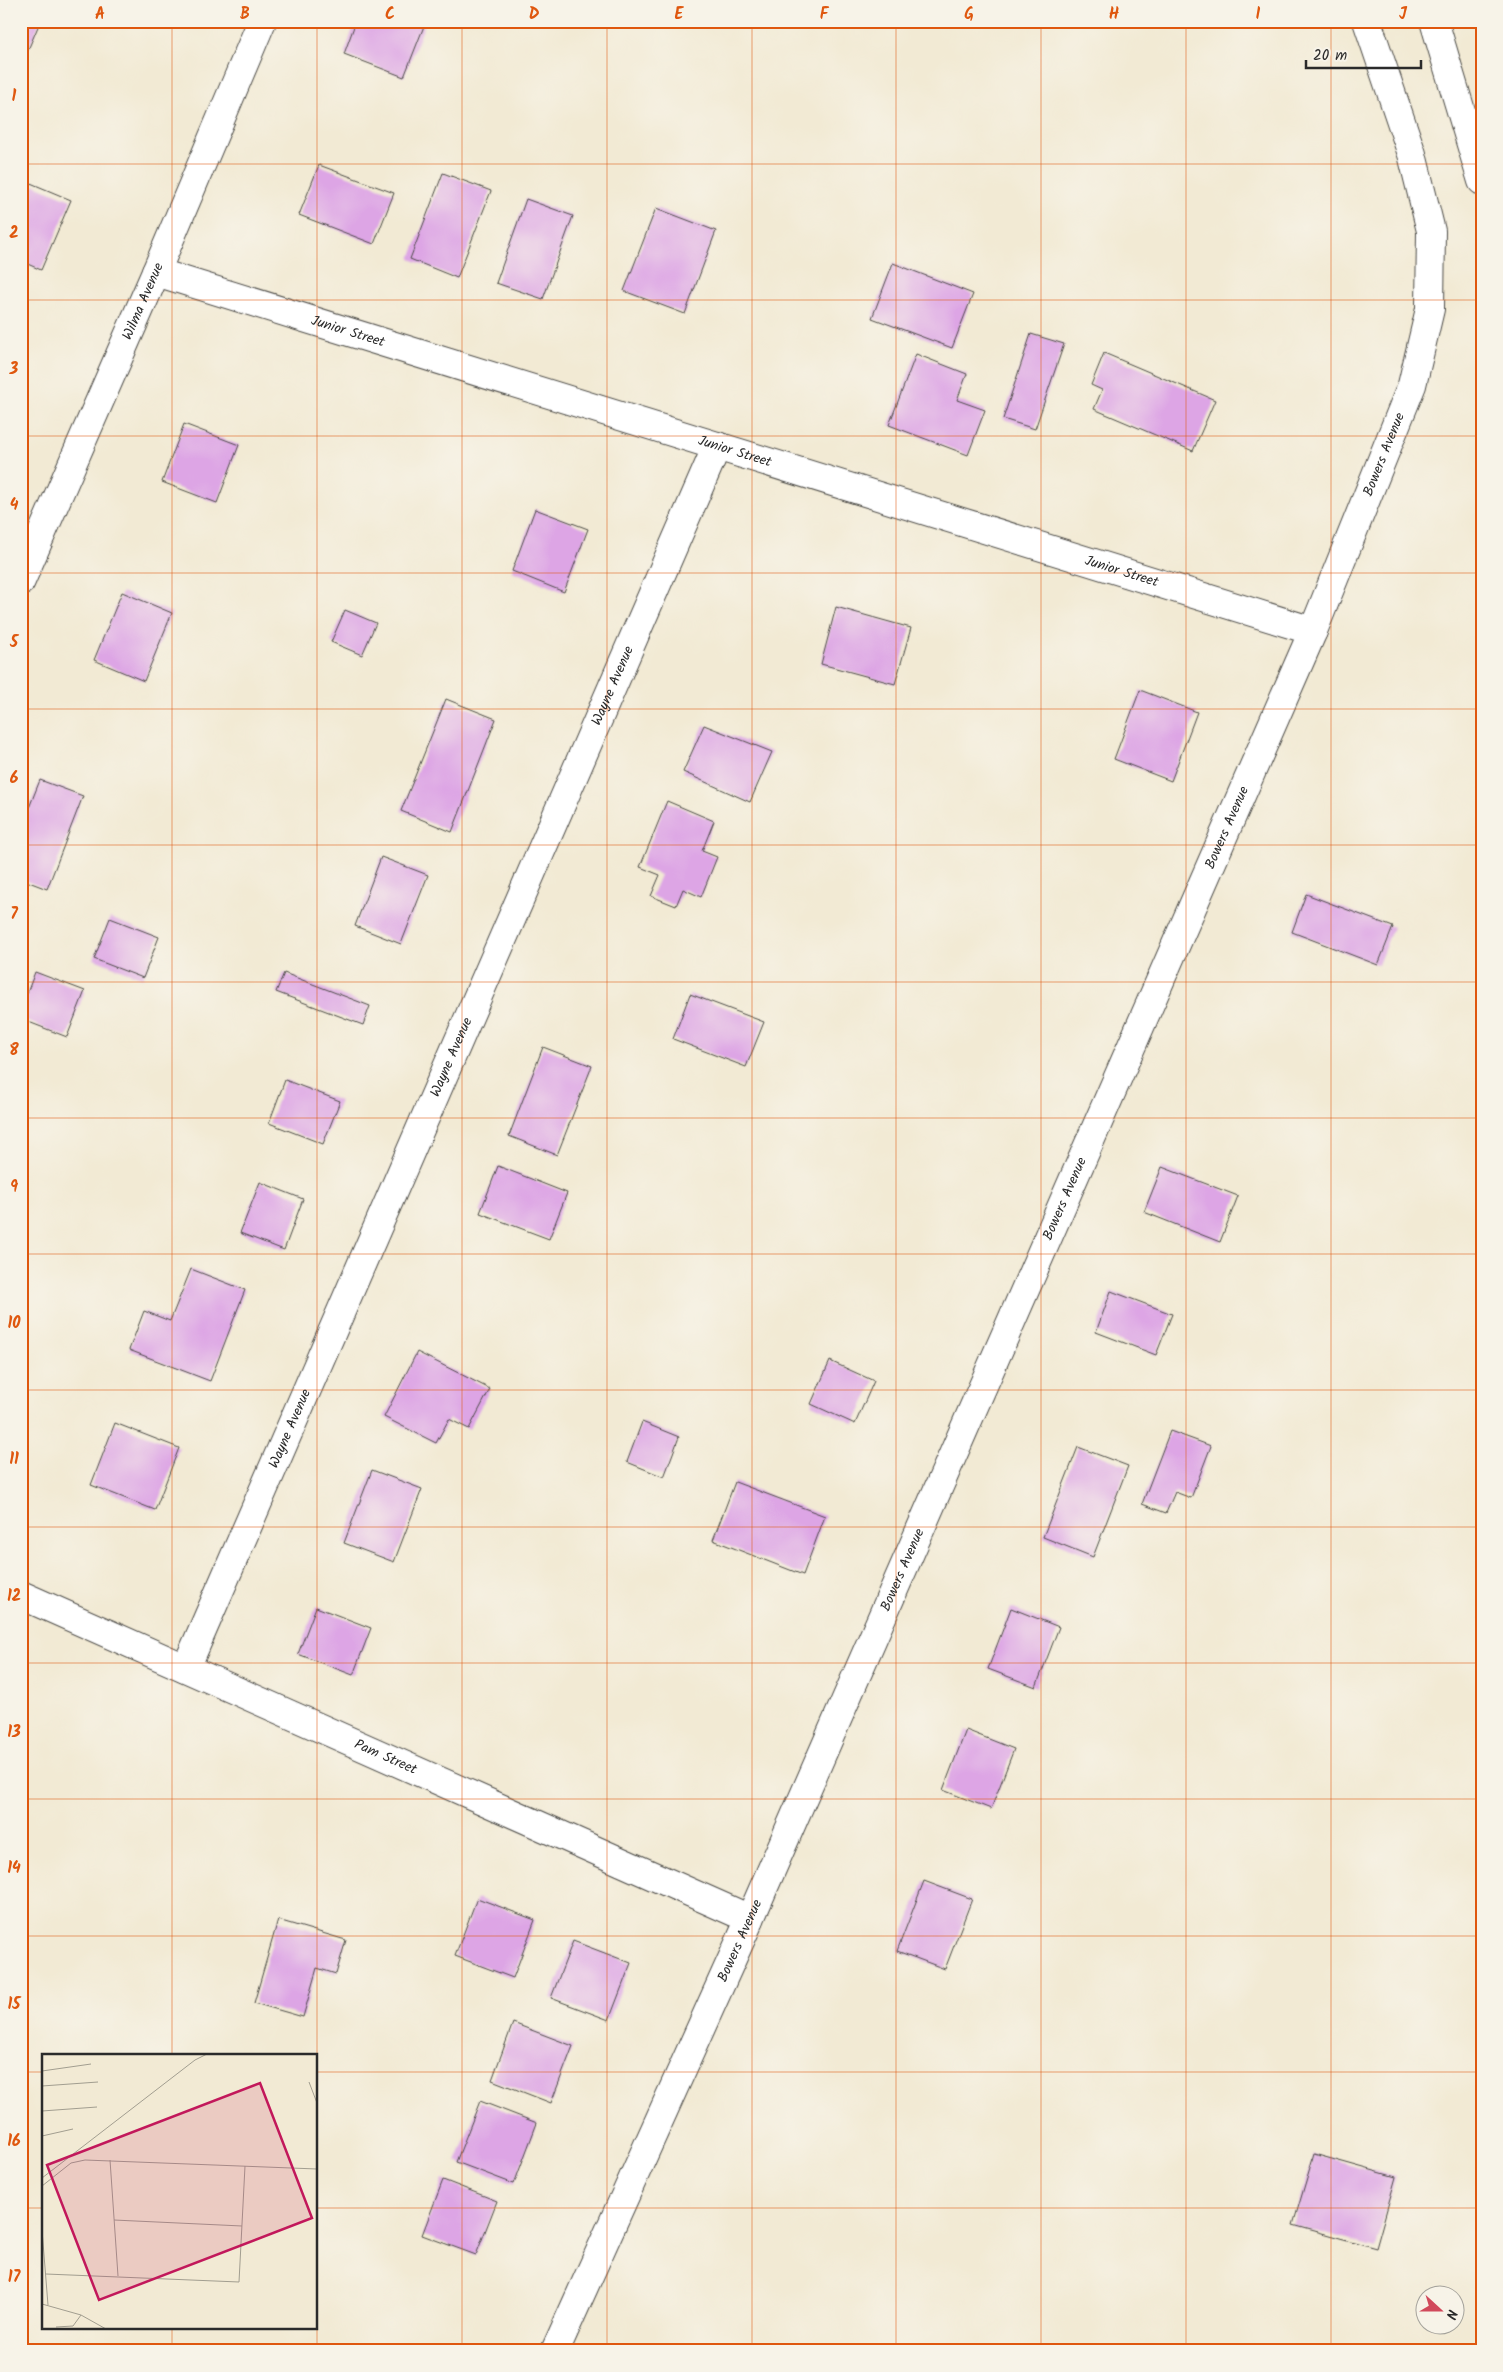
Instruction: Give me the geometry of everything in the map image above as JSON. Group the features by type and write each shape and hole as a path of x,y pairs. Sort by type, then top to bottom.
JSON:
{"street":[{"name":"Wilma Avenue","path":"21,581 156,272 262,21"},
{"name":"Bowers Avenue","path":"555,2351 750,1919 1313,631 1412,385 1430,309 1431,231 1412,154 1366,21"},
{"path":"1434,21 1482,181"},
{"name":"Junior Street","path":"156,272 1313,631"},
{"name":"Wayne Avenue","path":"186,1668 717,446"},
{"name":"Pam Street","path":"21,1595 750,1919"}],"building":[{"path":"21,21 40,22 21,66"},
{"path":"356,21 426,21 404,77 344,54"},
{"path":"319,165 394,193 374,244 299,215"},
{"path":"443,173 491,191 457,278 410,259"},
{"path":"21,179 71,200 41,270 21,261"},
{"path":"526,199 573,216 543,299 496,283"},
{"path":"656,208 716,231 685,314 624,291"},
{"path":"893,263 973,294 952,348 872,318"},
{"path":"1031,334 1064,344 1035,429 1003,419"},
{"path":"1104,353 1215,400 1193,451 1094,409 1102,390 1091,385"},
{"path":"916,354 967,374 957,400 985,410 968,455 889,425"},
{"path":"184,424 239,445 217,503 162,482"},
{"path":"535,509 588,529 564,592 512,571"},
{"path":"122,592 172,613 144,681 94,660"},
{"path":"836,607 911,628 895,684 821,664"},
{"path":"345,610 376,623 362,655 331,642"},
{"path":"1140,690 1197,712 1171,781 1114,759"},
{"path":"446,699 496,719 452,832 401,811"},
{"path":"704,725 772,752 750,802 683,772"},
{"path":"40,780 83,796 47,889 21,879 21,828"},
{"path":"667,801 714,821 702,851 717,857 701,897 683,889 676,906 651,896 660,875 640,867"},
{"path":"381,857 428,875 401,944 355,926"},
{"path":"1306,894 1393,927 1378,965 1292,932"},
{"path":"110,918 159,937 143,978 94,959"},
{"path":"35,972 85,991 67,1037 21,1019 21,1009"},
{"path":"284,973 370,1006 363,1025 276,992"},
{"path":"690,994 764,1022 746,1067 673,1039"},
{"path":"543,1047 592,1066 557,1155 509,1136"},
{"path":"285,1080 340,1101 323,1144 269,1123"},
{"path":"498,1166 567,1193 549,1239 480,1213"},
{"path":"1162,1167 1238,1196 1220,1242 1144,1212"},
{"path":"260,1182 303,1199 284,1250 240,1233"},
{"path":"191,1269 245,1290 210,1381 129,1350 144,1311 170,1321"},
{"path":"1111,1291 1172,1314 1156,1355 1096,1332"},
{"path":"417,1352 490,1389 469,1429 449,1419 436,1443 384,1417"},
{"path":"830,1361 874,1381 855,1424 811,1404"},
{"path":"642,1422 679,1437 664,1477 627,1462"},
{"path":"115,1423 179,1448 155,1510 91,1485"},
{"path":"1170,1431 1211,1446 1191,1498 1175,1492 1166,1513 1142,1504"},
{"path":"1078,1447 1128,1466 1093,1557 1043,1537"},
{"path":"372,1470 422,1489 394,1562 344,1543"},
{"path":"735,1482 825,1516 803,1575 713,1540"},
{"path":"316,1607 371,1628 353,1675 298,1654"},
{"path":"1011,1608 1059,1627 1036,1687 988,1669"},
{"path":"966,1730 1014,1749 991,1809 943,1790"},
{"path":"924,1881 972,1899 945,1969 897,1951"},
{"path":"477,1898 535,1920 513,1978 455,1956"},
{"path":"278,1920 346,1940 336,1974 317,1968 303,2017 254,2003"},
{"path":"573,1941 631,1963 609,2020 551,1998"},
{"path":"513,2023 573,2046 551,2103 492,2080"},
{"path":"480,2101 537,2123 514,2184 456,2162"},
{"path":"1314,2154 1396,2177 1376,2248 1293,2225"},
{"path":"443,2180 497,2201 476,2255 422,2235"}]}
